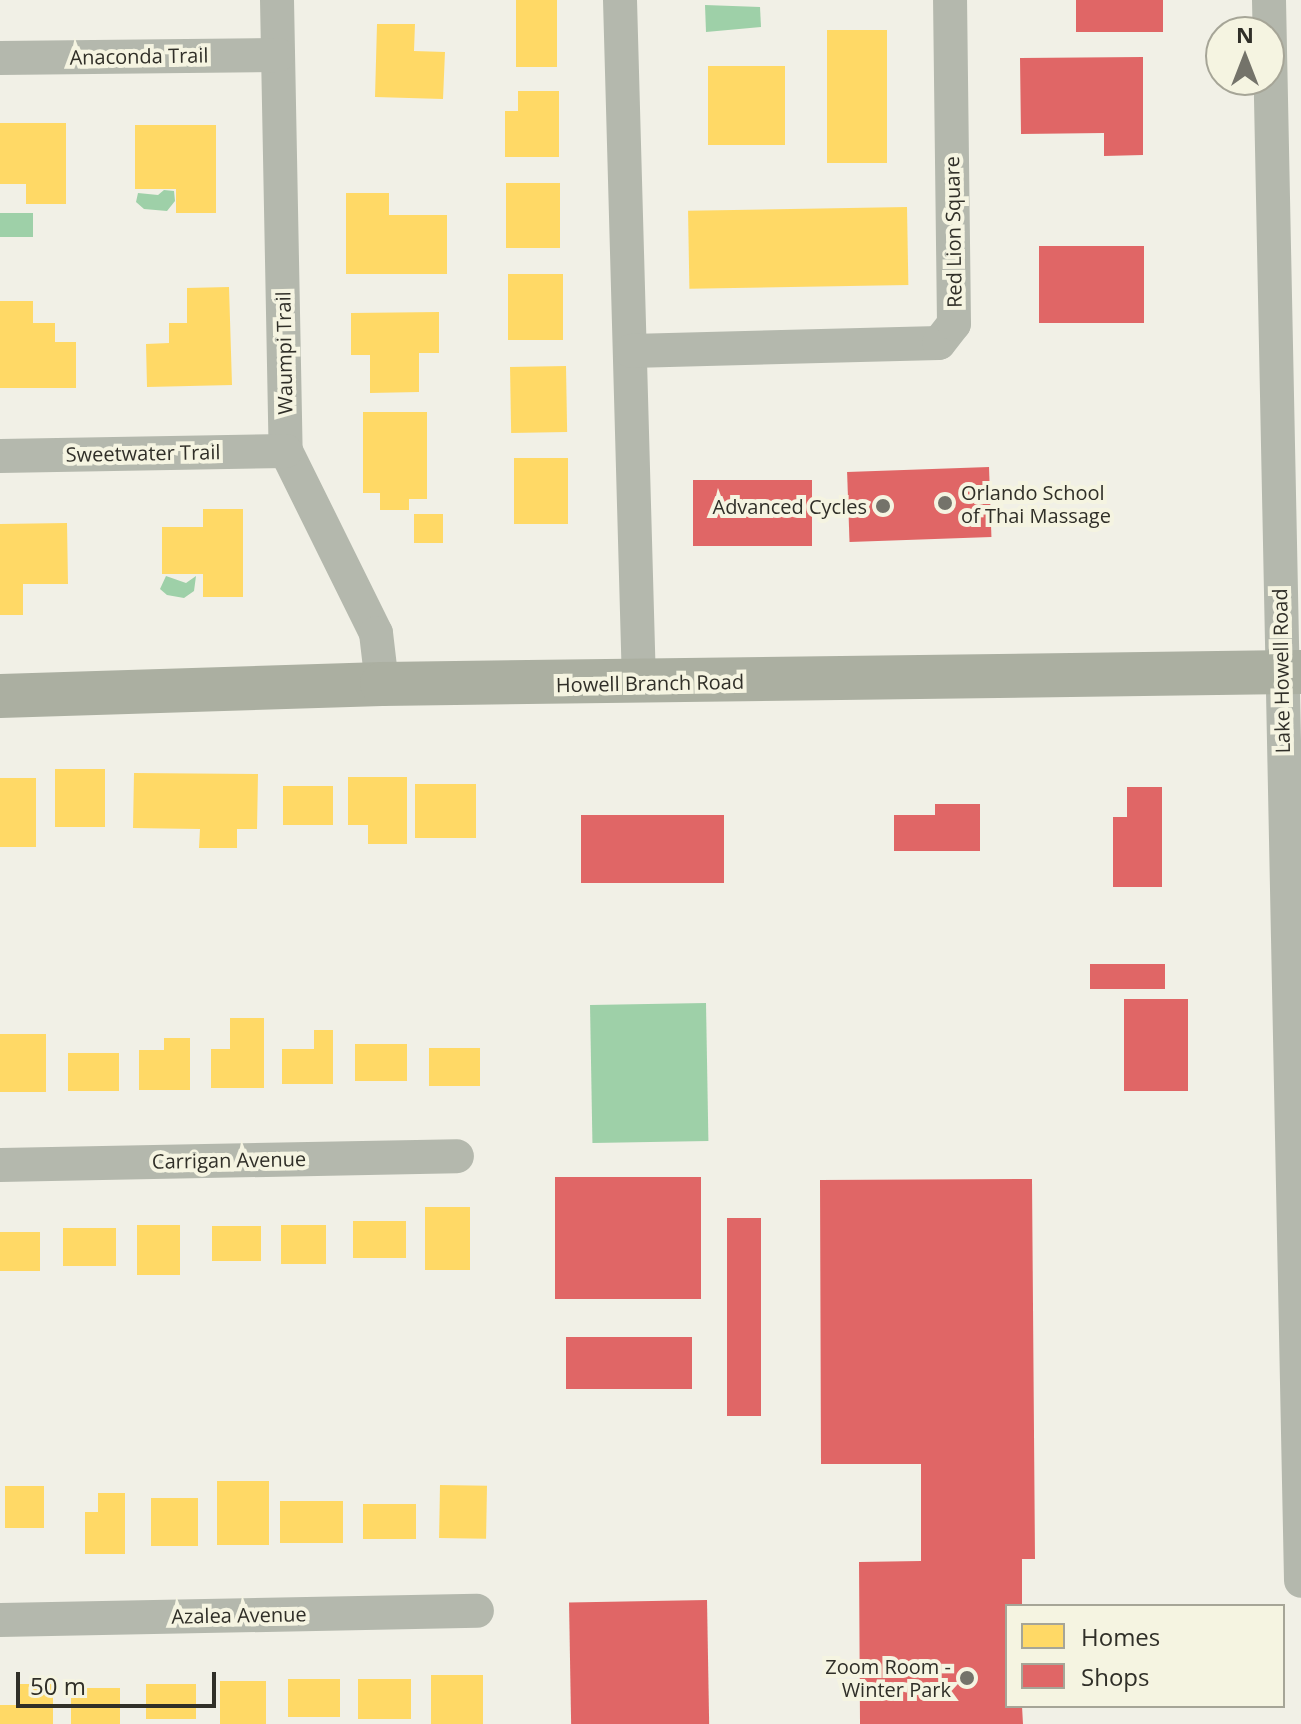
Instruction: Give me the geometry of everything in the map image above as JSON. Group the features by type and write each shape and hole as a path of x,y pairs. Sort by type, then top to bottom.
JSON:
{"main road":[{"name":"Howell Branch Road","path":"0,696 382,684 639,684 1291,672"}],"street":[{"name":"Waumpi Trail","path":"277,0 286,451 376,633 382,684"},
{"path":"620,0 639,684"},
{"name":"Red Lion Square","path":"631,351 939,343 954,324 950,0"},
{"name":"Lake Howell Road","path":"1269,0 1291,672 1301,1581"},
{"name":"Anaconda Trail","path":"0,58 278,55"},
{"name":"Sweetwater Trail","path":"0,456 286,451"},
{"name":"Carrigan Avenue","path":"0,1165 457,1156"},
{"name":"Azalea Avenue","path":"0,1620 477,1611"}],"shaded area":[{"path":"705,5 760,7 761,27 706,32"},
{"path":"164,190 174,191 175,201 167,211 144,209 136,202 138,193 158,195"},
{"path":"0,213 33,213 33,237 0,237"},
{"path":"166,576 186,583 196,576 194,591 184,598 167,595 160,589"},
{"path":"706,1003 708,1141 592,1143 590,1005"}],"building: Homes":[{"path":"516,0 557,0 557,67 516,67"},
{"path":"377,24 415,24 414,51 445,52 443,99 375,97"},
{"path":"827,30 887,30 887,163 827,163"},
{"path":"708,66 785,66 785,145 708,145"},
{"path":"518,91 559,91 559,157 505,157 505,111 518,111"},
{"path":"0,123 66,123 66,204 26,204 26,184 0,184"},
{"path":"135,125 216,125 216,213 176,213 176,189 135,189"},
{"path":"506,183 560,183 560,248 506,248"},
{"path":"346,193 389,193 389,215 447,215 447,274 346,274"},
{"path":"907,207 908,285 689,289 688,211"},
{"path":"508,274 563,274 563,340 508,340"},
{"path":"229,287 232,385 147,387 146,344 169,343 169,323 187,323 187,288"},
{"path":"0,301 33,301 33,323 55,323 55,342 76,342 76,388 0,388"},
{"path":"439,312 439,353 419,353 419,392 370,393 370,355 351,355 351,313"},
{"path":"566,366 567,432 511,433 510,367"},
{"path":"363,412 427,412 427,499 409,499 409,510 380,510 380,493 363,493"},
{"path":"514,458 568,458 568,524 514,524"},
{"path":"203,509 243,509 243,597 203,597 203,574 162,574 162,527 203,527"},
{"path":"414,514 443,514 443,543 414,543"},
{"path":"67,523 68,584 23,584 23,615 0,615 0,524"},
{"path":"55,769 105,769 105,827 55,827"},
{"path":"134,773 258,774 257,829 237,829 237,848 199,848 200,829 133,828"},
{"path":"348,777 407,777 407,844 368,844 368,825 348,825"},
{"path":"0,778 36,778 36,847 0,847"},
{"path":"415,784 476,784 476,838 415,838"},
{"path":"283,786 333,786 333,825 283,825"},
{"path":"230,1018 264,1018 264,1088 211,1088 211,1049 230,1049"},
{"path":"314,1030 333,1030 333,1084 282,1084 282,1049 314,1049"},
{"path":"0,1034 46,1034 46,1092 0,1092"},
{"path":"164,1038 190,1038 190,1090 139,1090 139,1050 164,1050"},
{"path":"355,1044 407,1044 407,1081 355,1081"},
{"path":"429,1048 480,1048 480,1086 429,1086"},
{"path":"68,1053 119,1053 119,1091 68,1091"},
{"path":"425,1207 470,1207 470,1270 425,1270"},
{"path":"353,1221 406,1221 406,1258 353,1258"},
{"path":"137,1225 180,1225 180,1275 137,1275"},
{"path":"281,1225 326,1225 326,1264 281,1264"},
{"path":"212,1226 261,1226 261,1261 212,1261"},
{"path":"63,1228 116,1228 116,1266 63,1266"},
{"path":"0,1232 40,1232 40,1271 0,1271"},
{"path":"217,1481 269,1481 269,1545 217,1545"},
{"path":"440,1485 487,1486 486,1539 439,1538"},
{"path":"5,1486 44,1486 44,1528 5,1528"},
{"path":"98,1493 125,1493 125,1554 85,1554 85,1512 98,1512"},
{"path":"151,1498 198,1498 198,1546 151,1546"},
{"path":"280,1501 343,1501 343,1543 280,1543"},
{"path":"363,1504 416,1504 416,1539 363,1539"},
{"path":"431,1675 483,1675 483,1724 431,1724"},
{"path":"288,1679 340,1679 340,1717 288,1717"},
{"path":"358,1679 411,1679 411,1719 358,1719"},
{"path":"220,1681 266,1681 266,1724 220,1724"},
{"path":"20,1684 53,1684 53,1724 0,1724 0,1705 20,1705"},
{"path":"146,1684 196,1684 196,1719 146,1719"},
{"path":"71,1688 120,1688 120,1724 71,1724"}],"building: Shops":[{"path":"1076,0 1163,0 1163,32 1076,32"},
{"path":"1143,57 1143,155 1104,156 1104,133 1021,134 1020,58"},
{"path":"1039,246 1144,246 1144,323 1039,323"},
{"path":"989,467 991,537 850,542 847,472"},
{"path":"693,480 812,480 812,546 693,546"},
{"path":"1127,787 1162,787 1162,887 1113,887 1113,817 1127,817"},
{"path":"935,804 980,804 980,851 894,851 894,815 935,815"},
{"path":"581,815 724,815 724,883 581,883"},
{"path":"1090,964 1165,964 1165,989 1090,989"},
{"path":"1124,999 1188,999 1188,1091 1124,1091"},
{"path":"555,1177 701,1177 701,1299 555,1299"},
{"path":"1032,1179 1035,1559 1022,1559 1022,1604 1005,1604 1005,1708 1022,1708 1023,1724 860,1724 859,1562 921,1561 921,1464 821,1464 820,1180"},
{"path":"727,1218 761,1218 761,1416 727,1416"},
{"path":"566,1337 692,1337 692,1389 566,1389"},
{"path":"707,1600 709,1724 571,1724 569,1602"}],"place":[{"name":"Orlando School of Thai Massage","path":"945,503"},
{"name":"Advanced Cycles","path":"883,506"},
{"name":"Zoom Room - Winter Park","path":"967,1678"}]}
